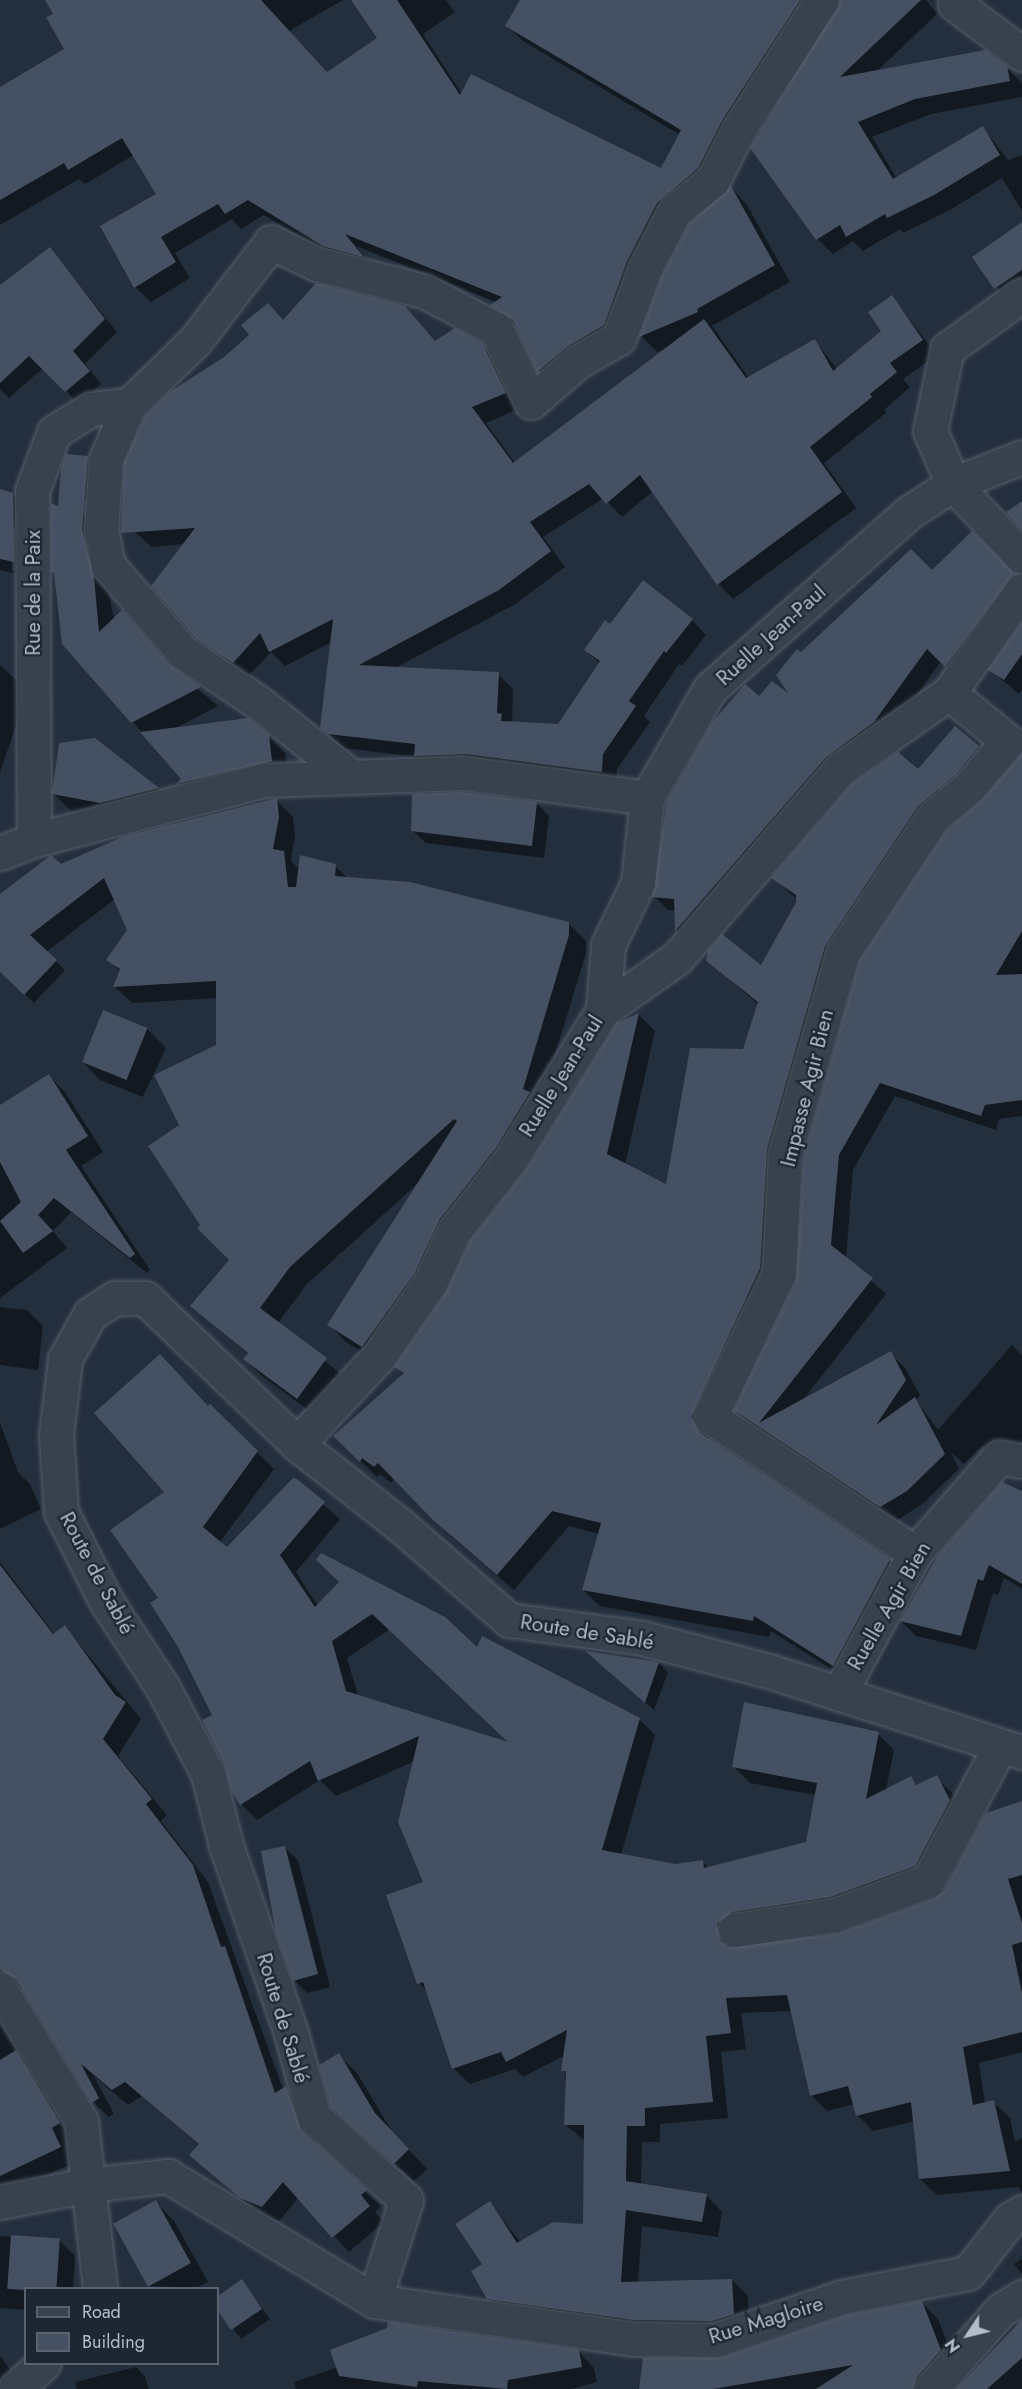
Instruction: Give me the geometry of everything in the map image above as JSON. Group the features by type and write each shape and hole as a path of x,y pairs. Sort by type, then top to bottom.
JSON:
{"street":[{"path":"349,775 259,703 183,652 108,564 101,530 106,459 129,405 195,341 271,242 317,264 424,291 496,329 531,402 577,362 619,338 645,268 674,212 713,180 740,128 822,0"},
{"path":"955,0 955,4 1022,54"},
{"path":"1022,295 947,349 930,431 953,484 1022,557"},
{"name":"Rue de la Paix","path":"34,840 32,491 54,432 91,409 129,405"},
{"name":"Ruelle Jean-Paul","path":"297,1444 386,1347 430,1284 454,1231 510,1160 603,1010 608,945 638,883 647,798 710,689 908,513 953,484 1022,457"},
{"path":"603,1010 677,958 840,769 950,693 1022,590"},
{"name":"Impasse Agir Bien","path":"915,1553 710,1417 779,1273 785,1154 843,952 933,817 969,787 1008,741 950,693"},
{"path":"0,853 34,840 265,780 349,775 463,773 647,798"},
{"name":"Route de Sablé","path":"374,2301 406,2200 314,2117 290,2030 226,1845 208,1774 163,1688 106,1601 61,1512 56,1435 65,1359 90,1314 115,1298 145,1298 297,1444 400,1524 509,1620 642,1638 769,1671 1011,1749"},
{"name":"Ruelle Agir Bien","path":"838,1694 915,1553 999,1457 1022,1461"},
{"path":"735,1930 835,1915 928,1881 1011,1749"},
{"path":"0,1989 81,2121 100,2287"},
{"path":"0,2202 88,2185 168,2176 374,2301"},
{"name":"Rue Magloire","path":"374,2301 633,2339 715,2340 842,2296 968,2273 1010,2220 1022,2212"},
{"path":"931,2389 1001,2310 1022,2296"},
{"path":"15,2389 42,2365"}],"building":[{"path":"45,0 261,0 327,72 377,38 351,0 397,0 460,95 471,74 661,168 681,130 505,26 520,0 800,0 724,117 698,168 657,203 627,261 604,325 568,346 537,372 513,320 490,305 502,297 345,234 364,257 323,246 248,200 225,214 218,204 161,237 176,262 134,288 100,226 156,194 122,138 68,170 64,163 0,200 0,87 64,49 46,17 53,14"},
{"path":"841,0 921,0 840,77 985,50 1007,66 1010,81 915,99 858,122 893,179 983,126 1000,155 934,195 887,218 885,214 846,237 840,225 816,240 750,148"},
{"path":"731,186 775,265 697,309 698,312 639,337 662,276 689,224"},
{"path":"1022,222 1022,270 994,289 972,257"},
{"path":"50,247 105,319 73,351 90,371 65,392 29,356 0,383 0,285"},
{"path":"316,283 405,306 435,341 455,328 482,343 506,393 472,407 513,463 704,319 746,378 815,339 833,371 881,331 868,312 892,295 923,340 890,363 897,372 870,394 872,397 810,447 842,492 717,585 640,475 606,504 589,484 530,522 551,551 499,590 359,665 499,672 497,713 502,714 501,721 558,724 600,661 584,650 605,620 610,624 643,580 693,619 666,653 664,651 629,701 636,706 603,754 602,772 466,754 414,756 415,744 328,734 320,728 333,619 269,652 260,633 233,663 196,638 151,586 195,528 121,533 124,463 145,416 168,393 224,357 249,335 241,325 268,303 283,320"},
{"path":"66,454 88,456 82,529 94,577 99,632 122,610 169,664 201,687 131,723 62,644 54,573 51,572 51,503 58,506 61,468"},
{"path":"0,489 13,493 14,562 0,559"},
{"path":"1022,501 1022,530 1006,512"},
{"path":"972,531 1014,573 945,667 927,649 874,722 826,757 675,931 674,899 652,897 667,802 712,723 745,684 759,696 772,681 788,693 776,675 797,649 801,652 911,549 932,570"},
{"path":"1022,622 1022,654 1004,680 988,670"},
{"path":"248,718 269,735 272,761 176,784 181,779 140,732"},
{"path":"955,726 979,746 956,774 918,806 825,946 767,1149 760,1268 691,1417 700,1433 890,1559 833,1666 754,1616 753,1621 582,1590 601,1523 552,1511 497,1575 432,1519 378,1463 374,1467 362,1458 360,1462 333,1436 404,1373 394,1367 445,1294 470,1241 526,1170 617,1023 639,1013 607,1154 666,1184 690,1048 743,1049 758,1002 706,961 708,951 722,934 761,965 796,902 796,895 771,878 853,783 898,752 918,769"},
{"path":"95,738 159,788 100,803 52,794 59,743"},
{"path":"1022,753 1022,931 996,975 1022,974 1022,1100 985,1105 981,1116 880,1083 839,1155 831,1245 873,1278 759,1423 891,1351 906,1380 876,1425 915,1397 945,1454 907,1491 880,1507 734,1410 796,1281 804,1157 860,960 947,830 983,799"},
{"path":"462,792 537,802 532,846 411,831 412,794"},
{"path":"277,798 279,817 273,849 284,851 288,887 296,887 300,855 336,864 335,876 410,882 569,922 569,935 523,1089 530,1092 495,1149 439,1220 414,1274 362,1347 327,1325 457,1121 454,1119 290,1267 260,1308 327,1358 297,1399 243,1359 248,1353 190,1306 229,1260 197,1228 200,1225 148,1146 179,1125 154,1075 216,1045 216,981 113,987 120,969 106,960 127,930 104,878 30,935 57,960 24,995 0,972 0,894 51,855 61,864 122,837"},
{"path":"103,1010 148,1028 127,1080 82,1062"},
{"path":"49,1074 88,1136 66,1150 135,1254 130,1258 54,1198 38,1215 53,1231 23,1253 0,1221 21,1202 0,1162 0,1105"},
{"path":"160,1354 208,1406 210,1404 258,1451 203,1527 227,1547 293,1478 297,1479 325,1502 280,1555 315,1607 339,1582 316,1560 321,1553 445,1617 477,1647 482,1636 640,1718 602,1850 675,1864 703,1860 704,1868 806,1842 817,1783 732,1767 744,1702 879,1732 866,1799 911,1776 916,1785 937,1775 950,1800 915,1866 830,1897 732,1912 717,1924 720,1941 728,1947 838,1934 934,1899 945,1890 986,1813 1022,1801 1022,1875 1008,1879 1022,1923 1022,1942 1012,1945 1022,1993 1022,2032 963,2047 973,2105 994,2100 1010,2171 919,2179 911,2102 856,2116 848,2086 810,2096 787,1995 726,1998 731,2033 706,2036 713,2102 645,2108 645,2126 627,2126 626,2181 707,2194 702,2222 626,2210 621,2282 732,2279 734,2314 712,2321 634,2320 487,2299 471,2271 482,2264 455,2224 490,2201 517,2243 553,2222 583,2224 584,2125 564,2125 566,2071 561,2071 567,2030 506,2062 501,2052 452,2069 423,1982 417,1984 386,1895 423,1882 398,1822 419,1736 318,1781 310,1761 240,1805 232,1792 224,1764 202,1720 212,1715 178,1647 150,1603 158,1598 110,1530 164,1492 94,1413","holes":["372,1614 508,1742 346,1691 332,1641"]},
{"path":"1002,1482 1022,1491 1022,1584 989,1565 983,1581 978,1579 961,1636 900,1621 937,1557"},
{"path":"0,1565 53,1634 65,1625 115,1695 126,1702 103,1739 152,1799 146,1804 193,1865 221,1947 225,1946 275,2093 286,2086 301,2130 367,2190 361,2195 370,2206 332,2238 283,2182 262,2207 240,2198 189,2155 199,2144 125,2082 112,2090 81,2064 99,2098 92,2103 16,1979 0,1970"},
{"path":"585,1651 659,1662 645,1703"},
{"path":"285,1846 318,1974 293,1981 276,1933 261,1851"},
{"path":"16,2050 60,2123 52,2128 61,2147 0,2176 0,2060"},
{"path":"339,2053 375,2113 409,2149 394,2164 331,2107 319,2065"},
{"path":"156,2200 191,2263 148,2287 113,2224"},
{"path":"11,2235 60,2238 56,2287 24,2287 24,2290 7,2289"},
{"path":"242,2279 262,2309 231,2330 219,2312 219,2295"},
{"path":"922,2301 941,2350 917,2377 913,2389 816,2389 853,2365 713,2389 639,2389 643,2358 721,2358 847,2315"},
{"path":"1022,2319 1022,2358 987,2389 956,2389"},
{"path":"388,2322 579,2350 582,2367 508,2380 507,2389 418,2381 417,2387 339,2376 330,2350 387,2328"}]}
